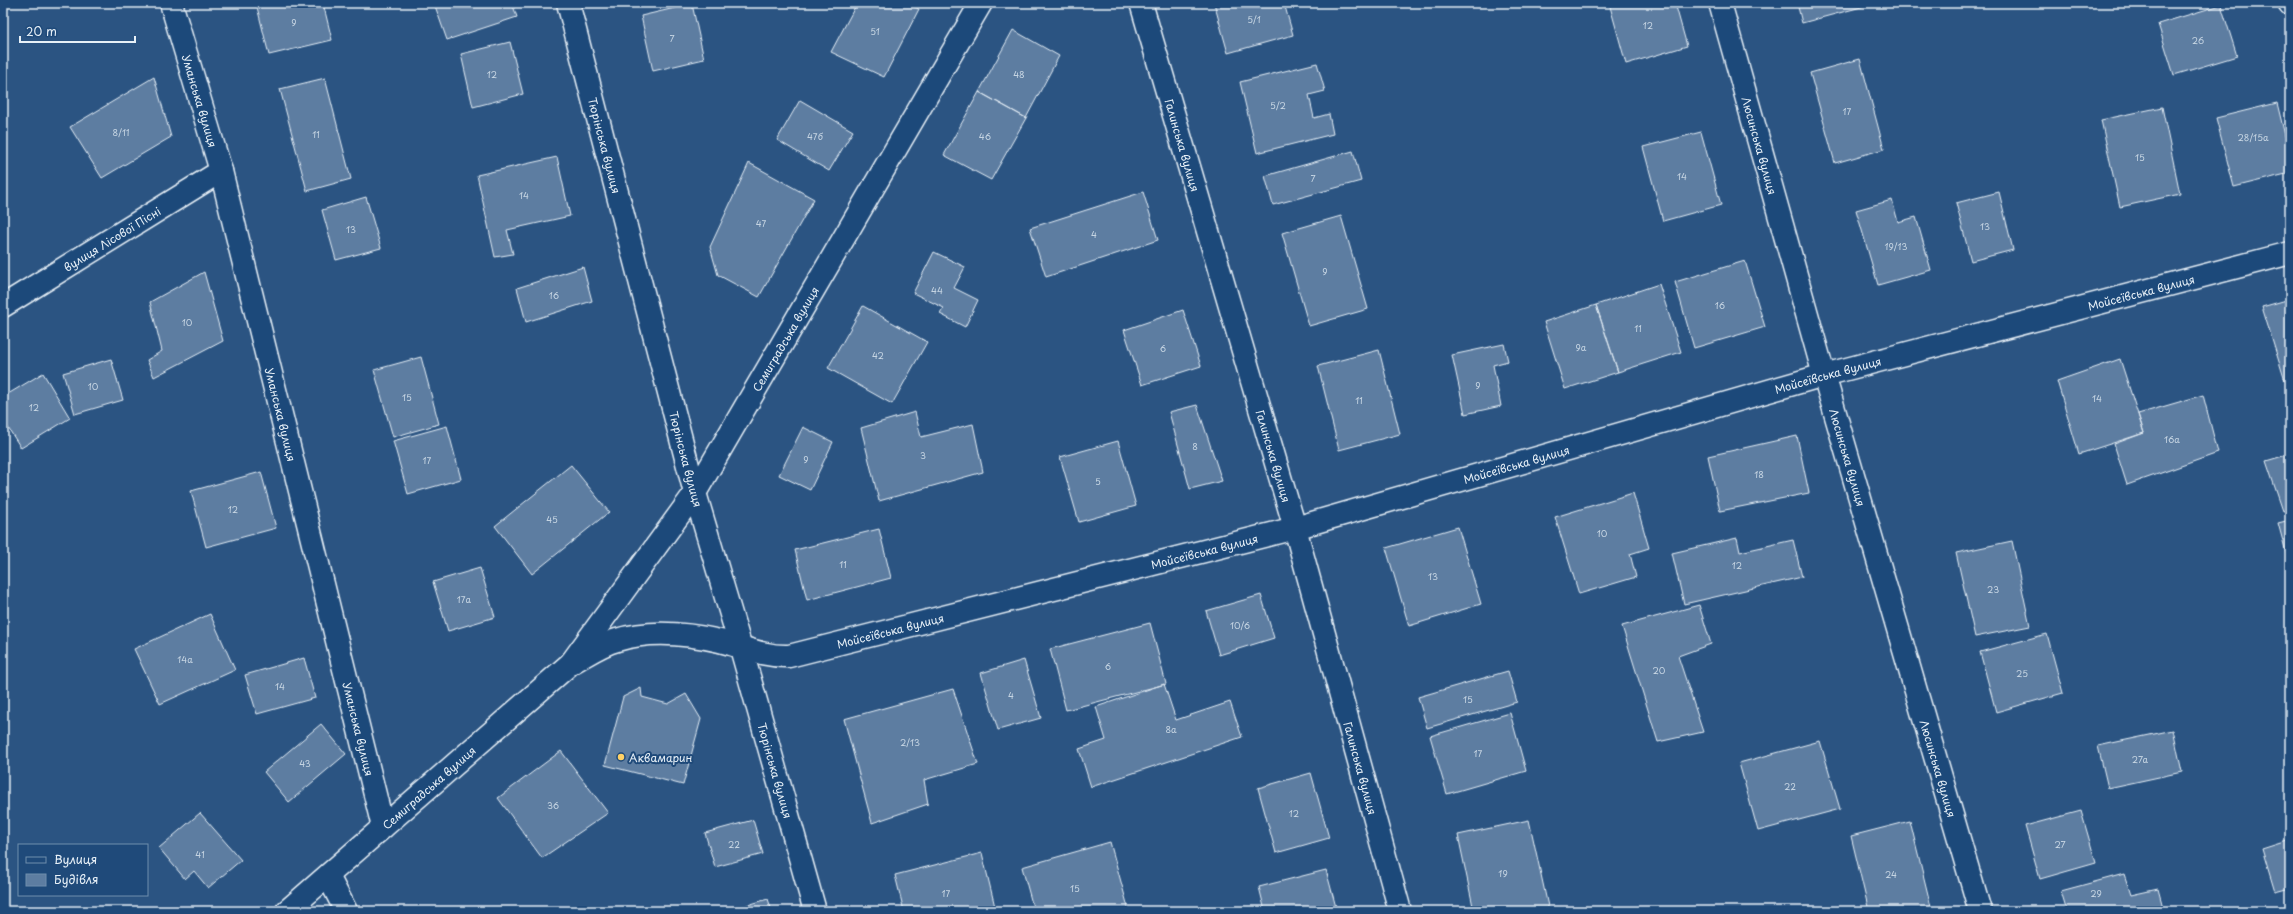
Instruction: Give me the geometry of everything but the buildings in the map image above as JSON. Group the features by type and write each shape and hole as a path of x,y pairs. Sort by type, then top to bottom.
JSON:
{"street":[{"name":"Уманська вулиця","path":"171,3 221,171 383,827"},
{"name":"Тюрінська вулиця","path":"568,3 695,493 741,648 815,911"},
{"name":"Семиградська вулиця","path":"287,911 571,663 695,493 982,3"},
{"name":"Галинська вулиця","path":"1141,3 1294,528 1400,911"},
{"name":"Люсинська вулиця","path":"1720,3 1824,374 1980,911"},
{"name":"вулиця Лісової Пісні","path":"3,306 221,171"},
{"name":"Мойсеївська вулиця","path":"741,648 776,657 789,656 1294,528 1824,374 2290,253"},
{"name":"Семиградська вулиця","path":"571,663 616,640 637,635 700,638 741,648"},
{"path":"328,876 346,911"}],"place":[{"name":"Аквамарин","path":"621,757"}]}
